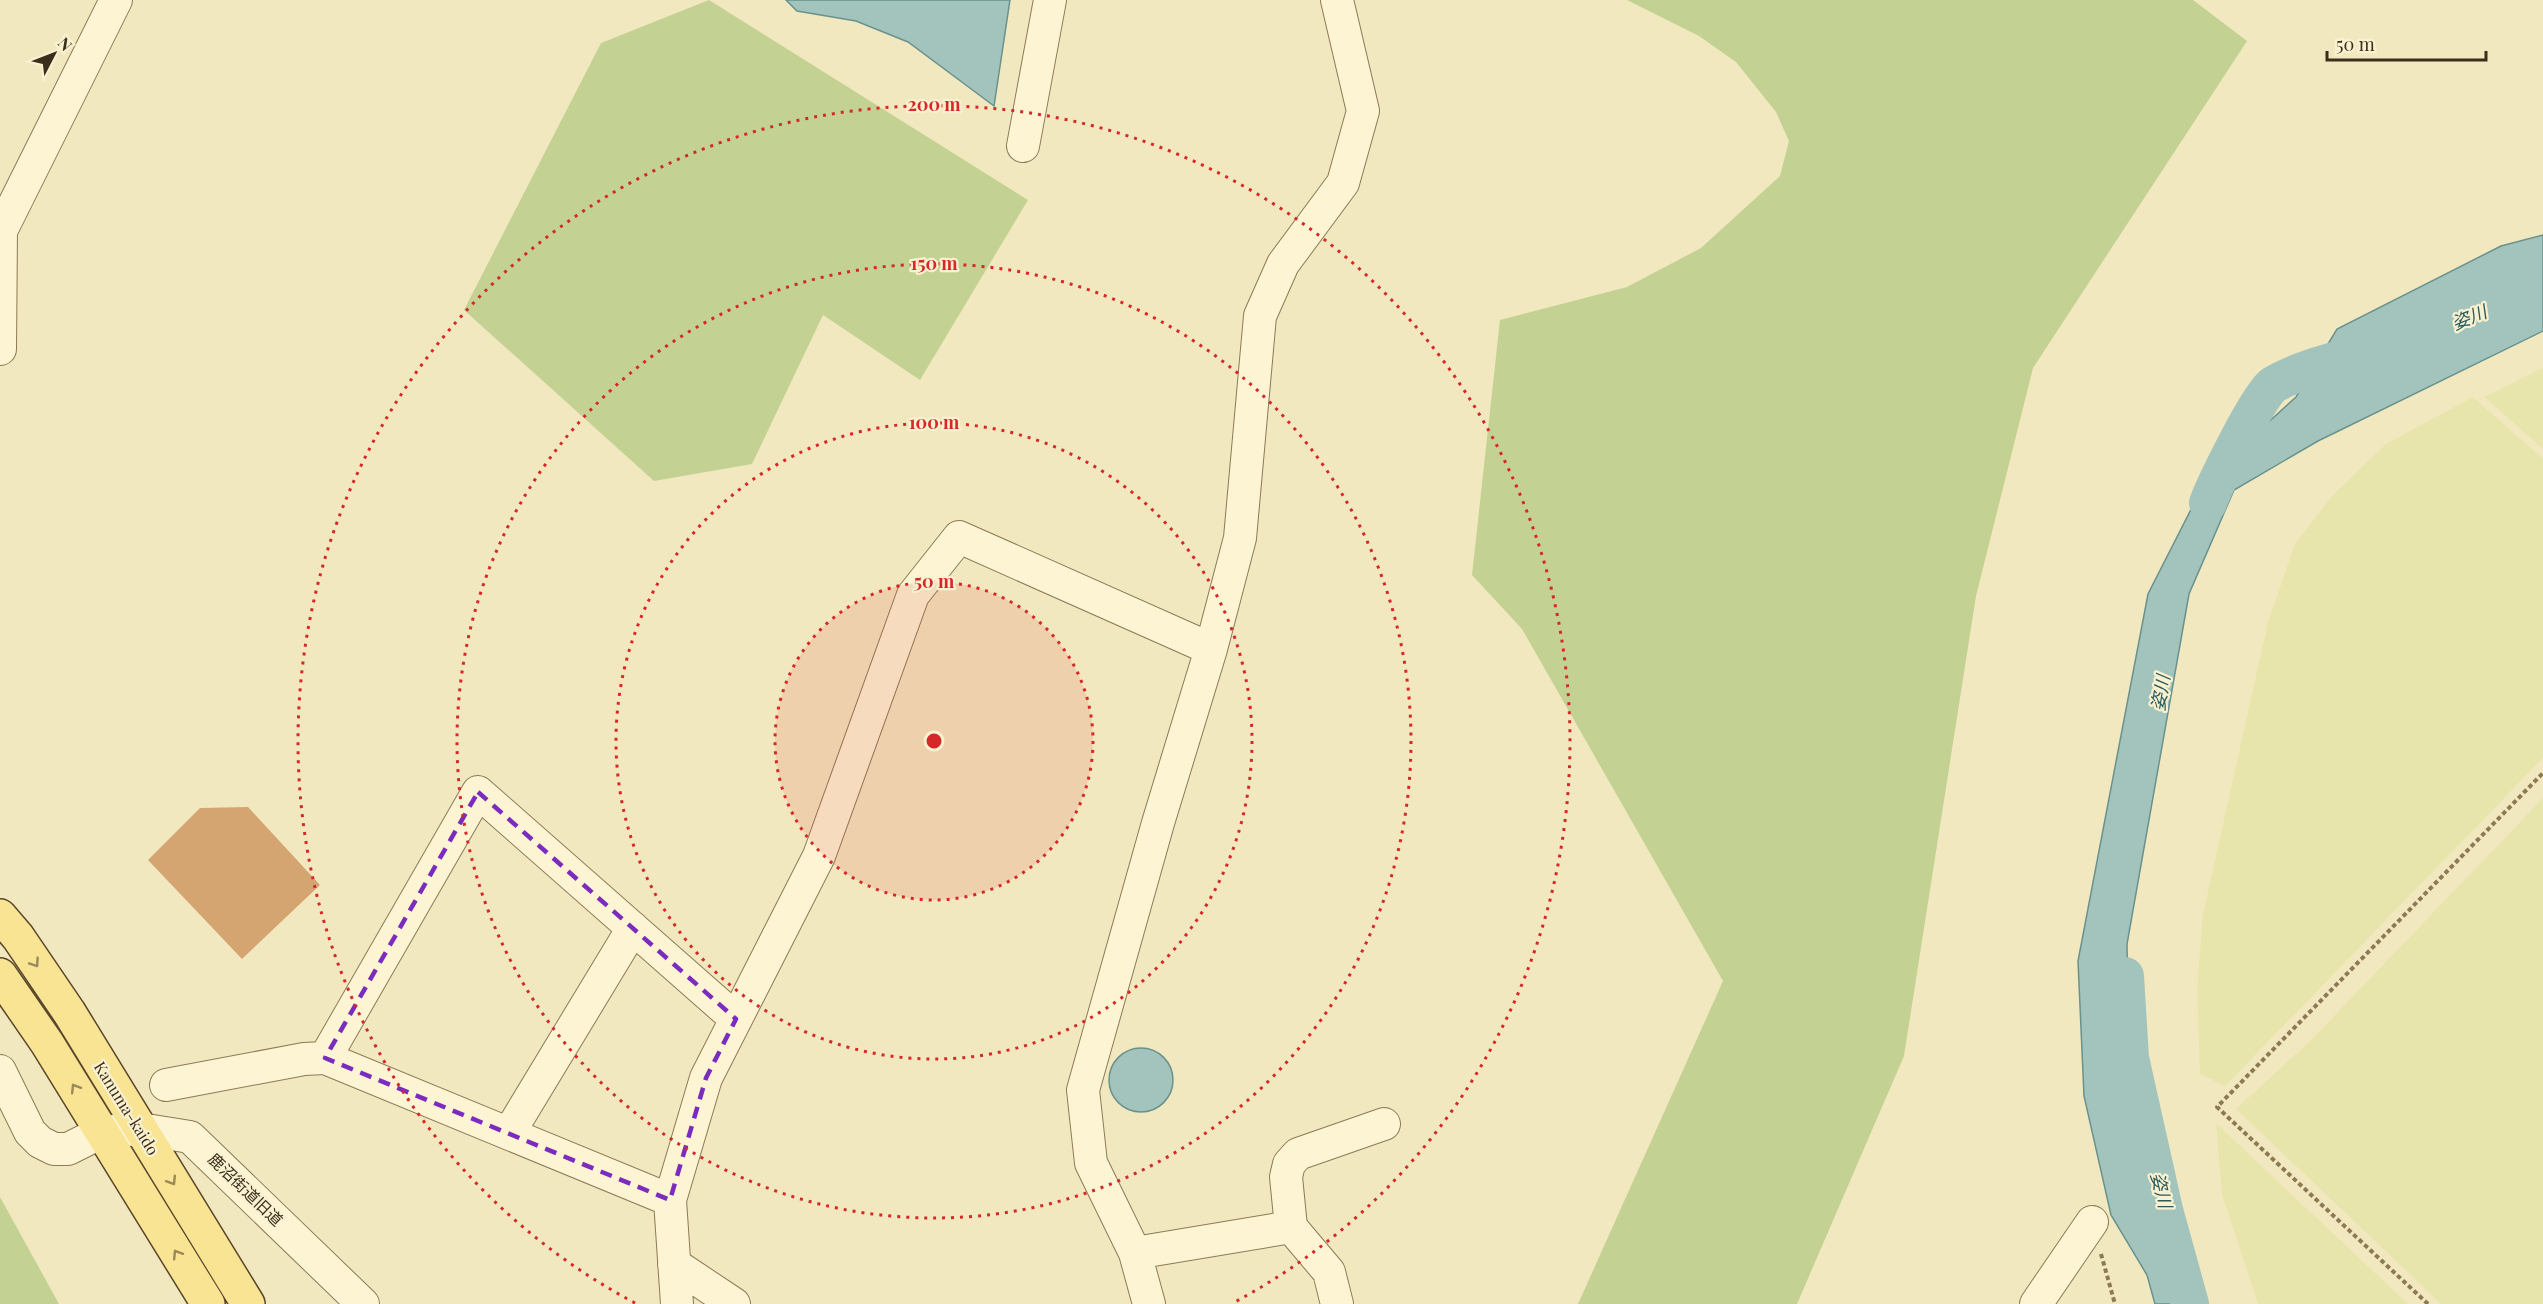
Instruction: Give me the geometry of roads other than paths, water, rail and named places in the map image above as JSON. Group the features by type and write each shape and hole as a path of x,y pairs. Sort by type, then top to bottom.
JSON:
{"main road":[{"name":"Kanuma-kaido","path":"0,916 18,937 69,1012 248,1304"},
{"name":"Kanuma-kaido","path":"0,975 47,1043 208,1304"}],"street":[{"path":"0,349 1,231 116,0"},
{"path":"1023,146 1050,0"},
{"path":"1149,1304 1135,1253 1091,1163 1083,1090 1158,823 1211,649 1240,538 1260,316 1283,264 1342,183 1363,111 1337,0"},
{"path":"677,1304 670,1200 706,1078 819,856 913,595 959,537 1211,649"},
{"path":"325,1058 478,792 736,1019"},
{"path":"509,1133 633,928"},
{"path":"166,1085 304,1059 325,1058 670,1200"},
{"path":"0,1071 30,1132 40,1142 54,1149 68,1149 102,1132"},
{"path":"1337,1304 1329,1272 1291,1227 1286,1177 1288,1164 1298,1154 1384,1124"},
{"name":"鹿沼街道旧道","path":"102,1132 140,1129 190,1137 363,1304"},
{"path":"2036,1304 2092,1222"},
{"path":"1135,1253 1291,1227"},
{"path":"674,1264 734,1304"}],"water":[{"path":"786,0 1010,0 994,106 908,42 856,21 797,11"},
{"path":"2543,235 2543,331 2318,441 2234,490 2189,594 2127,944 2129,1084 2200,1304 2155,1304 2147,1275 2111,1215 2084,1096 2078,961 2148,594 2207,478 2296,397 2337,329 2501,246"},
{"path":"1141,1048 1159,1053 1164,1057 1168,1062 1173,1080 1168,1098 1164,1103 1159,1107 1141,1112 1123,1107 1118,1103 1114,1098 1109,1080 1114,1062 1118,1057 1123,1053"}],"waterway":[{"name":"姿川","path":"2208,503 2248,421 2273,385 2315,367 2360,355"},
{"name":"姿川","path":"2125,976 2130,1058 2164,1210 2190,1304"}]}
